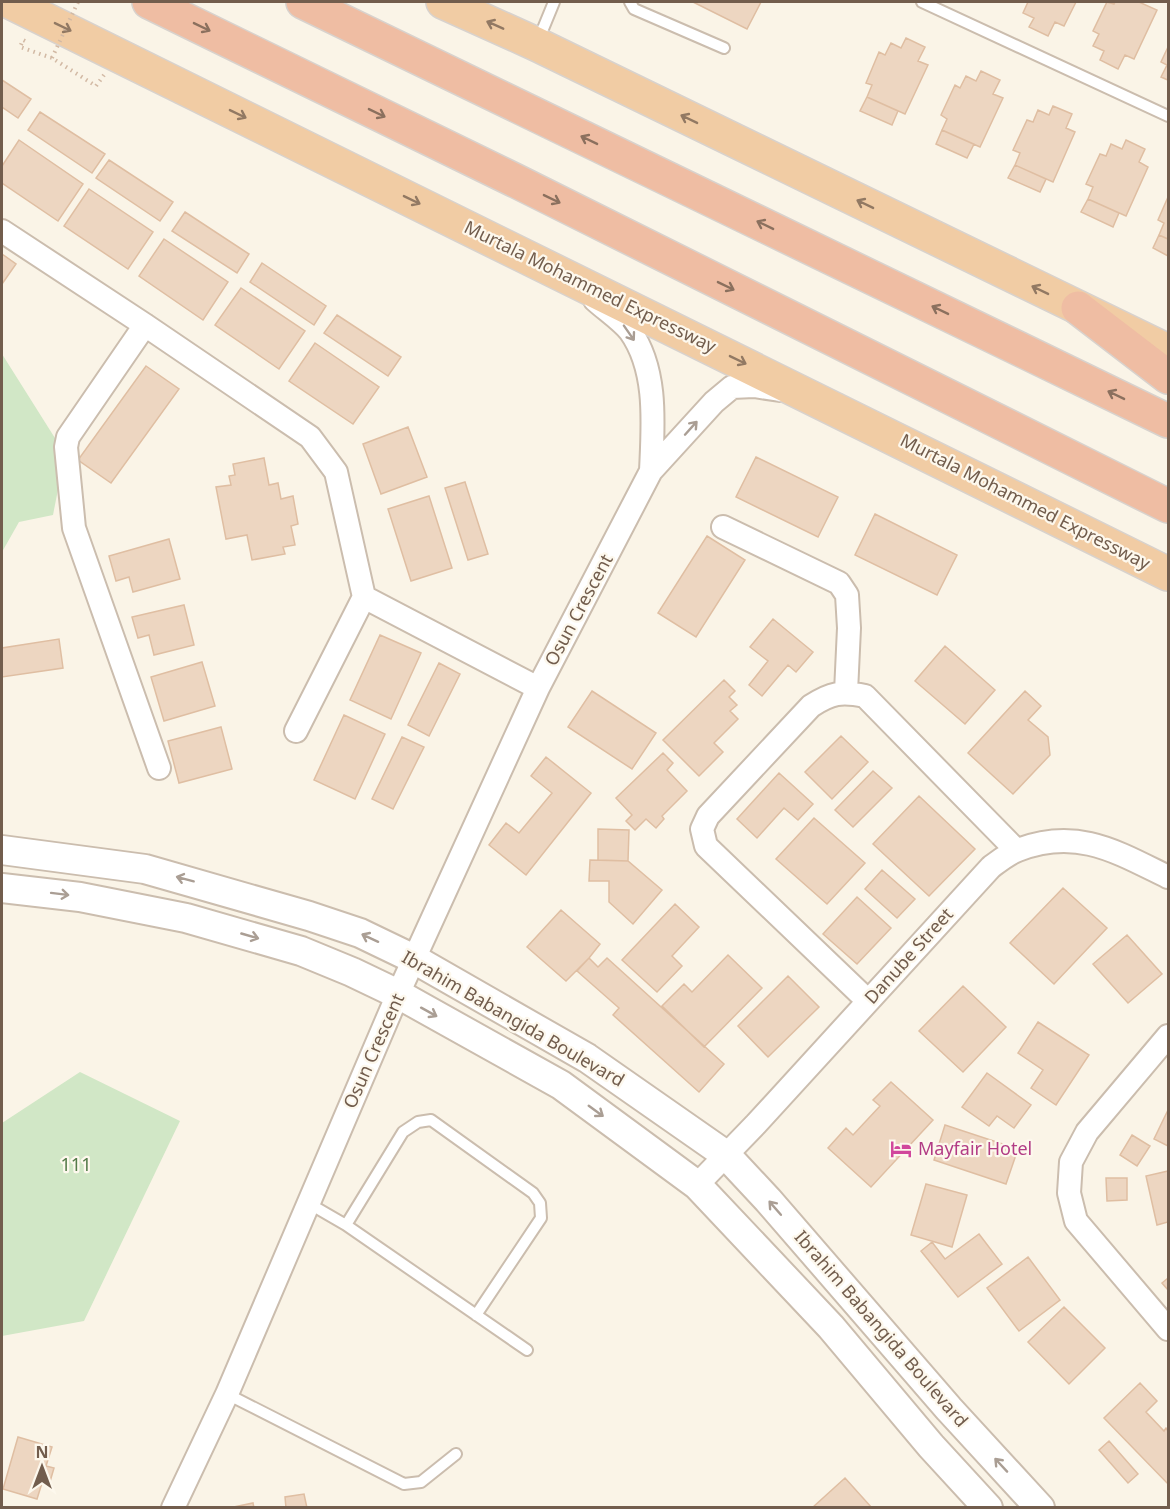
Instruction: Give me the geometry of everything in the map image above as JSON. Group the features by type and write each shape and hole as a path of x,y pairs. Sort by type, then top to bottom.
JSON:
{"highway":[{"name":"Murtala Mohammed Expressway","path":"10,2 817,398 1168,574"},
{"path":"149,2 514,180 1168,506"},
{"path":"303,2 1168,421"},
{"path":"451,3 1168,351"},
{"path":"1078,308 1168,377"}],"street":[{"path":"2,231 310,437 336,472 364,597 296,731"},
{"path":"572,279 630,331 647,367 653,412 651,471"},
{"path":"145,325 68,437 66,447 74,528 159,768"},
{"path":"651,471 714,402 732,387 772,388 817,398"},
{"name":"Osun Crescent","path":"173,1508 227,1394 398,994 538,688 651,471"},
{"path":"723,527 839,583 847,595 849,628 846,692"},
{"path":"364,597 538,688"},
{"path":"868,1001 706,846 702,829 708,816 811,706 827,696 846,692 865,696 1016,850"},
{"name":"Danube Street","path":"697,1185 990,867 1016,850 1045,842 1078,841 1109,849 1168,877"},
{"name":"Ibrahim Babangida Boulevard","path":"2,850 145,869 360,933 414,959 587,1059 726,1155 768,1200 949,1409 1040,1508"},
{"name":"Ibrahim Babangida Boulevard","path":"2,888 80,897 186,918 301,951 398,994 561,1085 697,1185 831,1327 931,1446 988,1508"},
{"path":"1168,1036 1087,1132 1071,1162 1069,1193 1076,1221 1168,1329"}],"lane":[{"path":"536,44 554,2"},
{"path":"630,2 634,9 724,48"},
{"path":"922,2 1168,116"},
{"path":"346,1226 403,1132 418,1122 431,1120 533,1193 540,1203 541,1218 476,1315"},
{"path":"308,1203 346,1226 527,1350"},
{"path":"227,1394 404,1484 421,1482 456,1454"}],"path":[{"path":"52,58 78,2"},
{"path":"32,44 23,40 20,47 52,58 96,86"},
{"path":"40,47 48,51"}],"green space":[{"path":"2,354 65,454 53,515 19,522 2,552"},
{"name":"111","path":"80,1072 180,1121 84,1321 2,1336 2,1123"}],"building":[{"path":"693,2 761,2 747,29"},
{"path":"1028,2 1076,2 1064,26 1055,22 1048,36 1029,27 1034,18 1023,13"},
{"path":"1107,2 1114,4 1115,2 1139,2 1157,10 1134,59 1125,55 1118,69 1100,60 1104,51 1093,46 1099,34 1093,31"},
{"path":"906,38 925,47 918,61 928,65 905,114 867,97 872,85 866,83 879,52 885,55 891,43 901,48"},
{"path":"1168,47 1168,80 1161,77 1167,65 1161,62"},
{"path":"981,71 1000,80 993,94 1003,98 980,147 942,130 947,119 941,115 955,85 960,88 966,76 976,81"},
{"path":"2,80 31,99 18,118 2,107"},
{"path":"867,97 898,111 892,125 860,111"},
{"path":"1053,106 1072,114 1066,128 1075,132 1053,182 1015,165 1020,153 1013,150 1027,120 1033,122 1038,110 1049,115"},
{"path":"40,112 105,154 92,173 28,130"},
{"path":"942,130 974,144 967,158 936,144"},
{"path":"19,140 83,184 58,221 2,183 2,166"},
{"path":"1126,140 1145,149 1139,162 1148,167 1126,216 1088,199 1093,187 1086,184 1100,154 1106,156 1111,144 1122,149"},
{"path":"109,160 173,202 160,221 96,178"},
{"path":"1015,165 1046,179 1040,192 1008,178"},
{"path":"89,189 153,232 128,269 64,226"},
{"path":"1168,197 1168,239 1159,235 1164,223 1158,220"},
{"path":"1088,199 1119,213 1113,227 1081,212"},
{"path":"185,212 249,254 237,273 172,231"},
{"path":"1159,235 1168,239 1168,256 1153,248"},
{"path":"164,239 228,282 203,320 139,276"},
{"path":"2,254 16,264 2,284"},
{"path":"262,263 326,306 314,325 250,282"},
{"path":"241,288 305,331 279,369 215,325"},
{"path":"337,315 401,357 388,376 324,333"},
{"path":"315,343 379,387 353,424 289,381"},
{"path":"146,366 179,389 111,483 78,460"},
{"path":"408,427 427,477 381,494 363,444"},
{"path":"756,457 838,497 818,537 736,497"},
{"path":"264,458 269,485 278,483 281,499 293,496 298,524 291,526 295,545 283,547 285,554 252,560 247,535 226,539 216,487 231,485 229,476 235,475 233,464"},
{"path":"465,482 488,554 468,560 445,488"},
{"path":"429,496 452,568 411,581 388,509"},
{"path":"875,514 957,555 937,595 855,555"},
{"path":"707,536 745,560 696,637 658,613"},
{"path":"169,539 180,579 133,592 129,577 116,581 109,556"},
{"path":"184,605 194,645 154,655 149,635 138,638 132,617"},
{"path":"773,619 813,652 796,672 788,665 762,696 749,685 768,661 750,647"},
{"path":"380,635 421,653 391,719 350,700"},
{"path":"59,639 63,668 2,677 2,648"},
{"path":"945,646 995,690 965,724 915,681"},
{"path":"202,662 215,706 164,721 151,677"},
{"path":"439,663 460,674 429,736 408,725"},
{"path":"724,680 735,691 729,697 737,705 730,711 738,719 714,743 723,752 699,776 663,740"},
{"path":"592,691 656,733 632,769 568,727"},
{"path":"1025,691 1041,706 1028,720 1048,737 1050,755 1013,794 968,753"},
{"path":"344,715 385,734 355,799 314,780"},
{"path":"221,727 232,769 179,783 168,741"},
{"path":"841,736 868,762 832,799 805,772"},
{"path":"402,737 424,747 393,809 372,799"},
{"path":"663,753 673,763 667,770 687,791 662,816 664,819 656,828 646,819 635,830 626,821 632,815 616,798"},
{"path":"546,757 591,793 526,875 489,845 506,823 519,833 552,793 531,776"},
{"path":"873,771 892,788 853,827 835,810"},
{"path":"779,773 813,804 798,820 784,808 757,838 737,819"},
{"path":"919,796 975,849 929,896 873,844"},
{"path":"814,818 865,863 827,904 776,859"},
{"path":"598,829 629,830 628,861 598,860"},
{"path":"590,860 628,861 662,890 633,924 609,902 609,881 589,881"},
{"path":"882,870 915,899 897,918 865,889"},
{"path":"1063,888 1107,928 1054,984 1010,943"},
{"path":"857,897 891,928 857,964 823,934"},
{"path":"675,904 699,927 672,956 682,966 657,992 622,960"},
{"path":"561,910 600,944 566,981 527,947"},
{"path":"1127,935 1162,974 1128,1003 1093,964"},
{"path":"728,955 762,988 704,1047 662,1006 684,984 692,992"},
{"path":"589,958 598,967 607,958 724,1064 699,1092 613,1015 619,1008 577,971"},
{"path":"788,976 819,1007 768,1057 738,1026"},
{"path":"963,986 1006,1027 963,1072 919,1031"},
{"path":"1038,1022 1089,1055 1056,1105 1031,1088 1043,1070 1018,1053"},
{"path":"987,1073 1031,1105 1014,1128 997,1116 989,1126 962,1107"},
{"path":"891,1082 933,1120 871,1187 828,1148 846,1128 853,1135 880,1106 873,1100"},
{"path":"1168,1110 1168,1146 1154,1139"},
{"path":"945,1125 1018,1149 1006,1184 934,1160"},
{"path":"1132,1135 1150,1146 1137,1166 1120,1155"},
{"path":"1168,1171 1168,1222 1157,1225 1146,1176"},
{"path":"1106,1178 1127,1178 1127,1200 1107,1201"},
{"path":"926,1184 967,1195 952,1247 911,1235"},
{"path":"979,1234 1002,1264 958,1297 921,1251 932,1242 945,1259"},
{"path":"1028,1257 1060,1300 1019,1331 987,1288"},
{"path":"1168,1278 1168,1290 1162,1283"},
{"path":"1064,1307 1105,1348 1069,1384 1028,1342"},
{"path":"1140,1383 1157,1401 1146,1412 1164,1431 1166,1428 1168,1431 1168,1484 1104,1418"},
{"path":"18,1437 52,1447 46,1466 54,1468 49,1485 42,1483 37,1499 3,1489"},
{"path":"1109,1441 1138,1474 1128,1483 1099,1450"},
{"path":"845,1478 872,1508 812,1508"},
{"path":"304,1494 307,1508 286,1508 285,1497"},
{"path":"253,1503 254,1508 229,1508"}],"place":[{"name":"Mayfair Hotel","path":"901,1149"}]}
